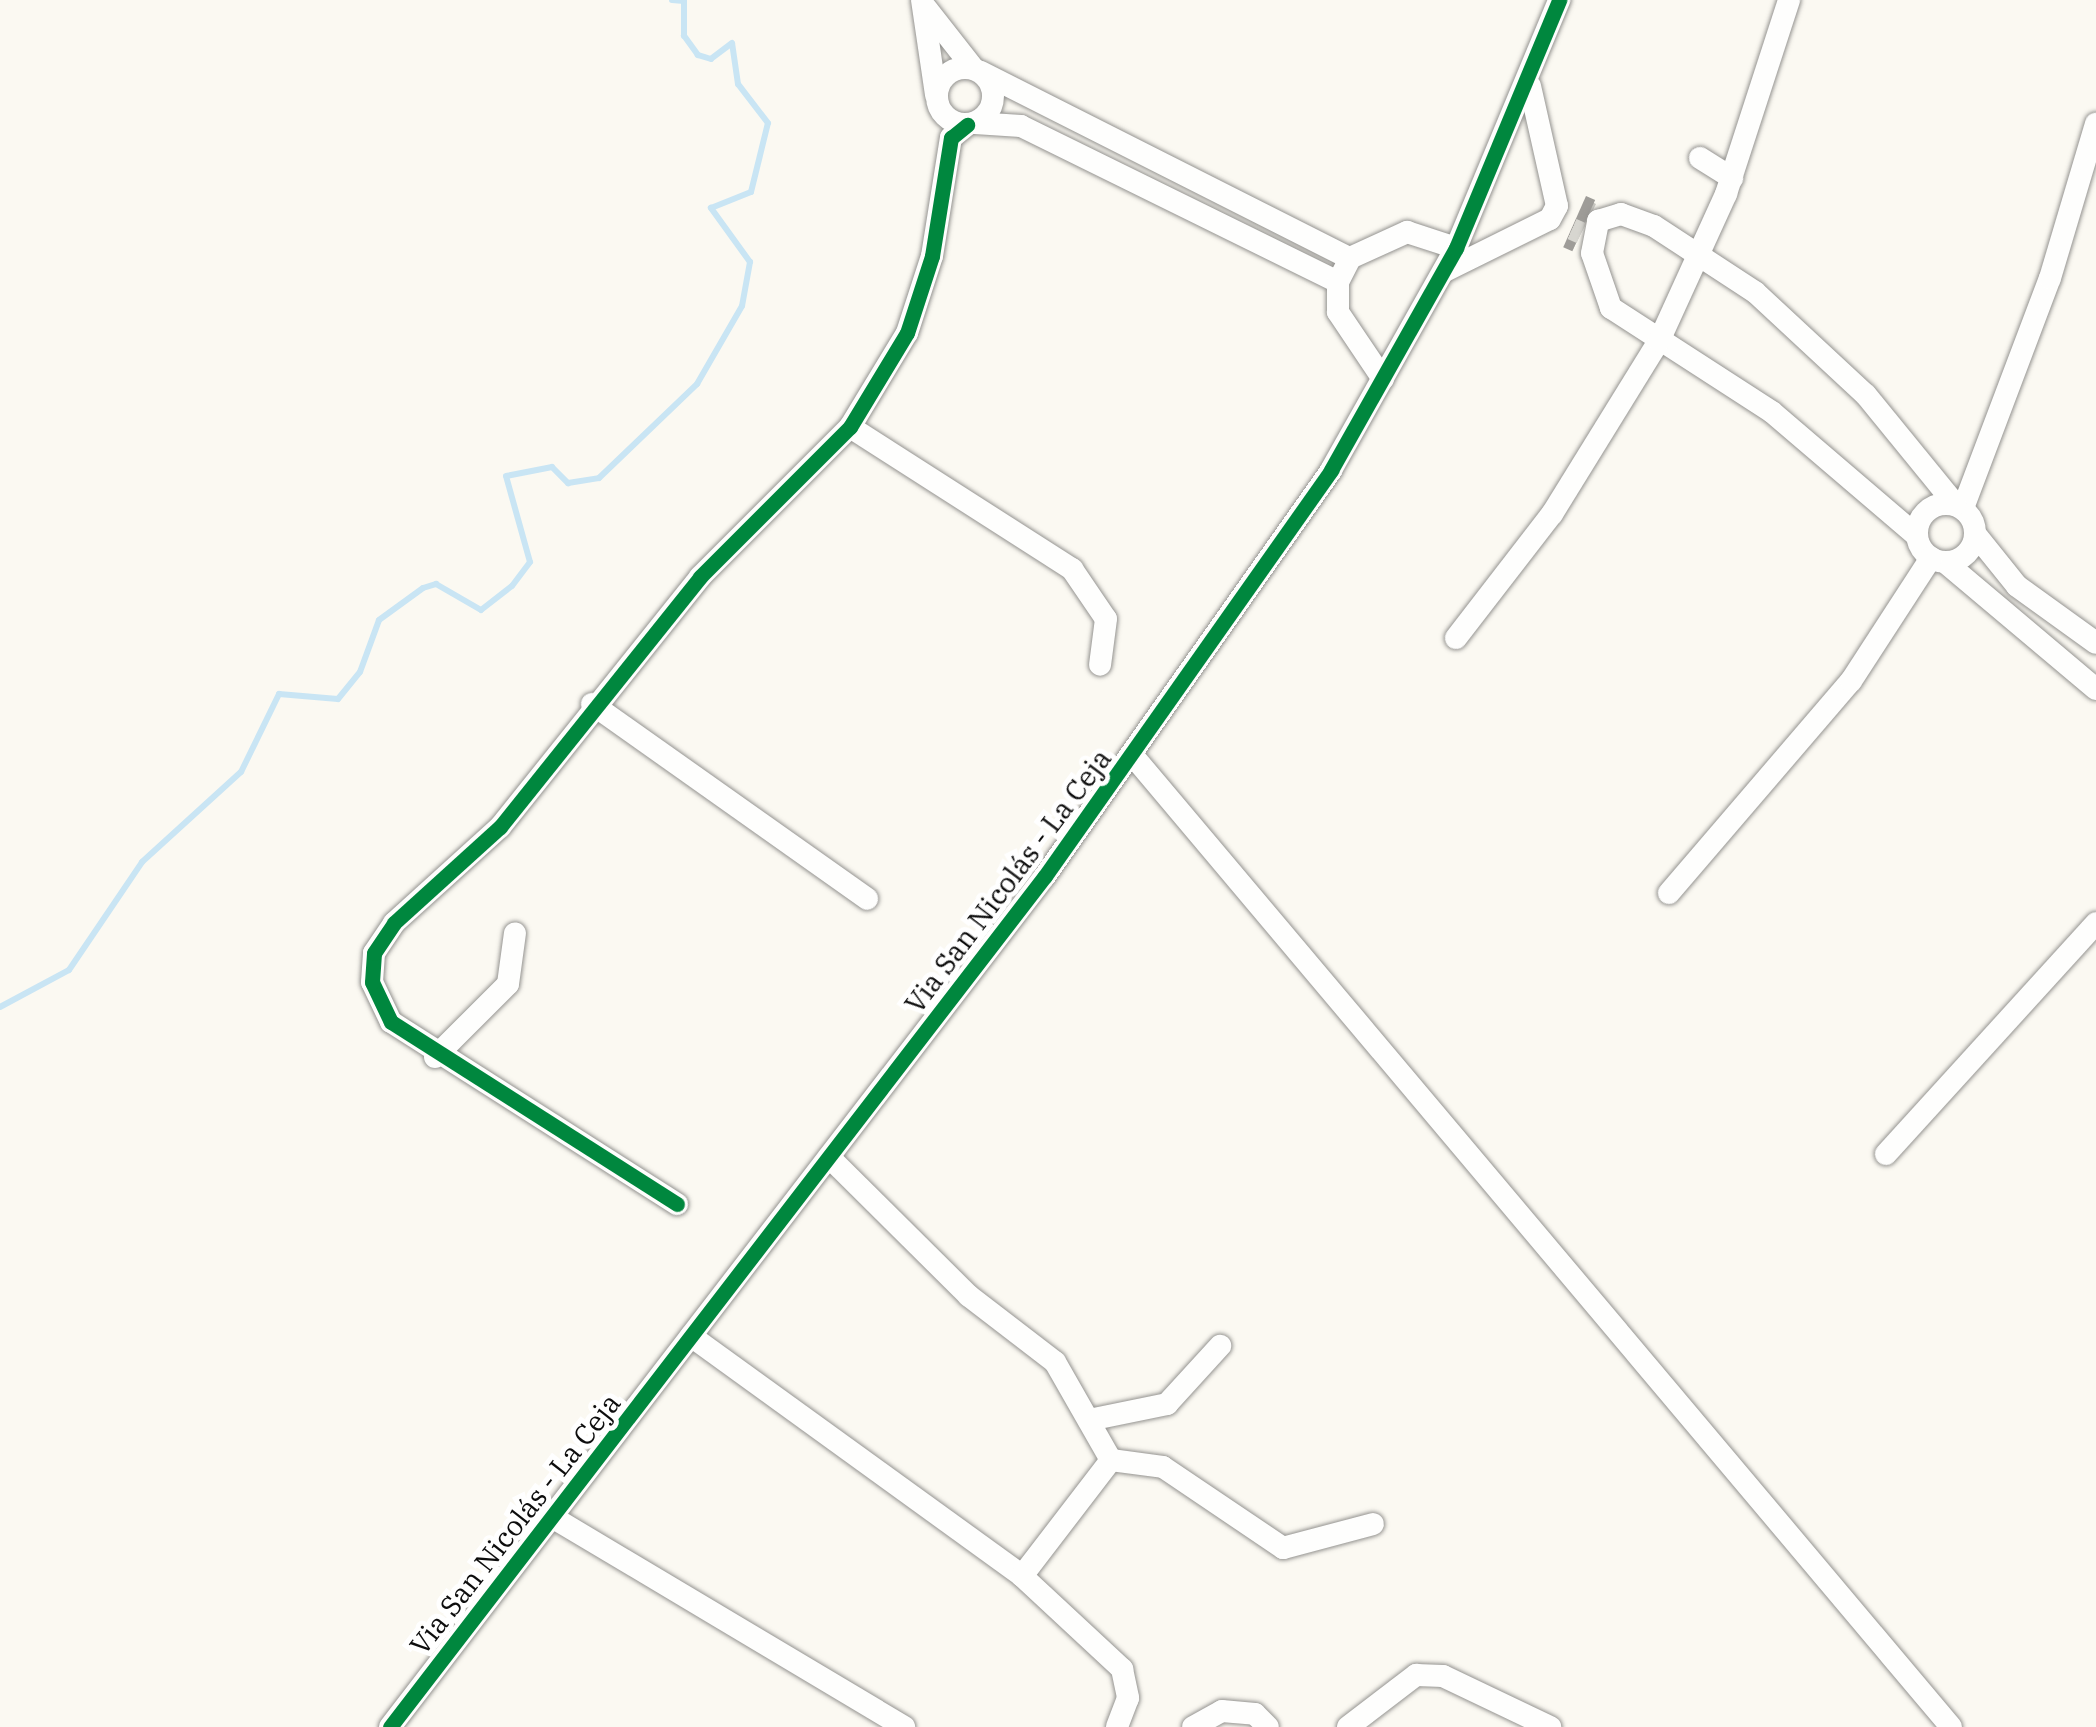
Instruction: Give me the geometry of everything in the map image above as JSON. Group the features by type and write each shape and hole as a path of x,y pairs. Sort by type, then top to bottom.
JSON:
{"street":[{"path":"677,1204 436,1057 378,1002 374,953 394,922 500,828 592,704 700,577 850,426 907,333 932,256 942,170 950,138 971,124 994,94 923,0"},
{"path":"923,0 942,170"},
{"name":"Via San Nicolás - La Ceja","path":"390,1727 1134,757 1383,380 1456,248 1530,86 1559,0"},
{"path":"1456,638 1552,514 1659,341 1732,178 1789,0"},
{"path":"937,102 947,74 977,70 1350,258"},
{"path":"1530,86 1606,301 1659,341 1772,412 1917,536 1938,560 2096,689"},
{"path":"937,102 971,124 1021,126 1338,282"},
{"path":"1959,506 2050,278 2096,124"},
{"path":"1700,158 1732,178"},
{"path":"1443,272 1576,223 1621,214 1701,250 1852,382 1959,506 1976,535 2017,586 2096,643"},
{"path":"1383,380 1344,332 1338,282 1350,258 1407,232 1456,248"},
{"path":"850,426 1072,569 1106,619 1100,666"},
{"path":"1917,536 1927,510 1959,506"},
{"path":"1669,893 1851,681 1938,560 1969,552 1976,535"},
{"path":"592,704 867,899"},
{"path":"1134,757 1951,1727"},
{"path":"1886,1154 2096,923"},
{"path":"436,1057 508,984 515,933"},
{"path":"829,1157 969,1296 1055,1362 1111,1460"},
{"path":"691,1336 1022,1576 1122,1669 1128,1698 1117,1727"},
{"path":"1089,1420 1168,1404 1220,1346"},
{"path":"1022,1576 1111,1460"},
{"path":"1111,1460 1164,1467 1283,1548 1373,1524"},
{"path":"552,1517 904,1727"},
{"path":"1348,1727 1395,1687 1430,1675 1550,1727"},
{"path":"1193,1727 1222,1711 1255,1714 1268,1727"}],"building":[{"path":"1586,196 1595,200 1572,251 1563,247"}],"waterway":[{"path":"0,1007 69,970 142,862 241,772 279,694 338,699 360,672 379,620 423,588 436,584 481,610 512,586 530,562 506,476 552,467 568,483 599,478 697,384 742,306 750,262 711,208 751,192 768,123 738,84 732,43 711,59 698,55 684,36 684,1 672,0"}],"tunnel":[{"path":"1572,229 1581,233"}],"cycle path":[{"path":"390,1727 1045,876 1331,470 1456,248 1559,0"},
{"path":"677,1204 391,1022 372,982 374,953 394,923 500,827 700,577 850,427 907,333 932,256 951,138 967,125"}]}
